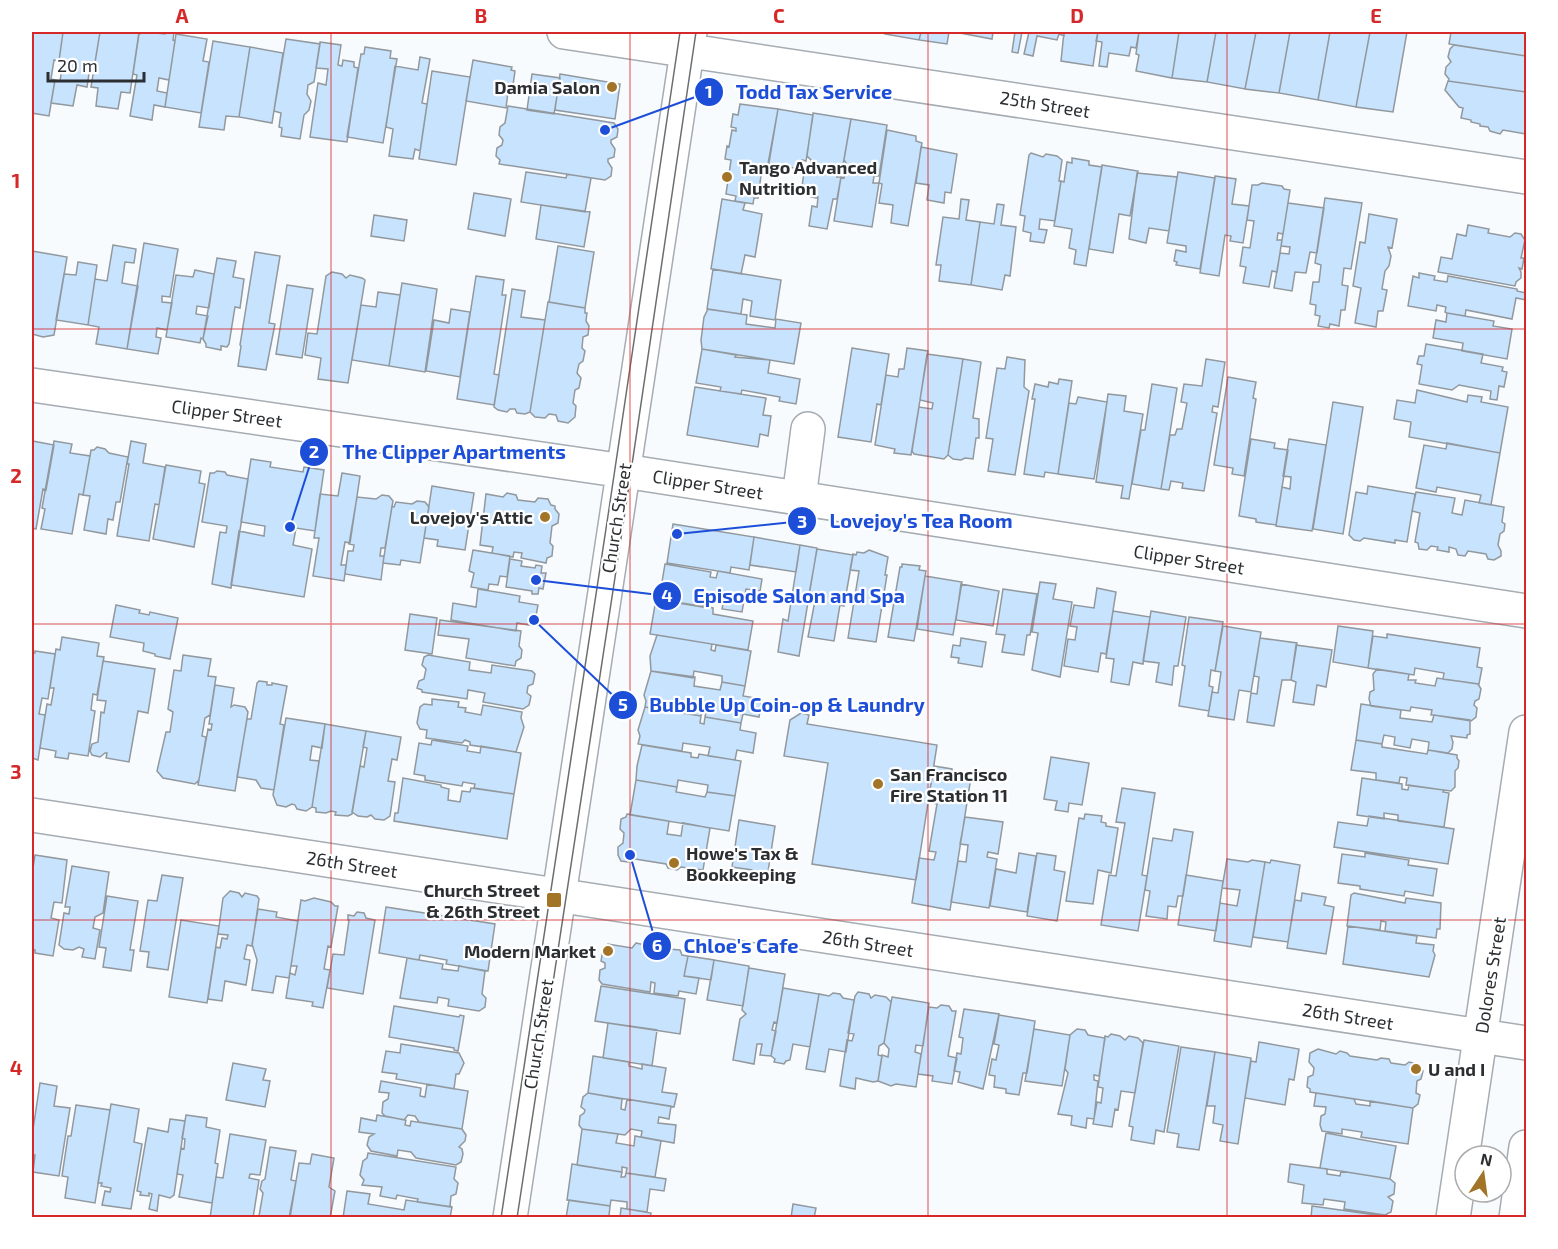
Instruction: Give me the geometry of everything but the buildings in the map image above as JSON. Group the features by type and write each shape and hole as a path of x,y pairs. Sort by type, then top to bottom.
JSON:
{"street":[{"name":"25th Street","path":"564,32 689,41 1527,177"},
{"name":"Church Street","path":"510,1218 689,41"},
{"name":"Clipper Street","path":"32,385 624,471 1527,611"},
{"path":"799,498 808,429"},
{"name":"Dolores Street","path":"1453,1218 1527,732"},
{"name":"26th Street","path":"32,815 1527,1043"},
{"path":"1516,1218 1527,1147"}],"tram line":[{"path":"501,1218 680,32"},
{"path":"517,1218 696,32"}],"place":[{"name":"Damia Salon","path":"612,87"},
{"name":"Todd Tax Service","path":"605,130"},
{"name":"Tango Advanced Nutrition","path":"727,177"},
{"name":"Lovejoy's Attic","path":"545,517"},
{"name":"The Clipper Apartments","path":"290,527"},
{"name":"Lovejoy's Tea Room","path":"677,534"},
{"name":"Episode Salon and Spa","path":"536,580"},
{"name":"Bubble Up Coin-op & Laundry","path":"534,620"},
{"name":"San Francisco Fire Station 11","path":"878,784"},
{"name":"Chloe's Cafe","path":"630,855"},
{"name":"Howe's Tax & Bookkeeping","path":"674,863"},
{"name":"Church Street & 26th Street","path":"554,900"},
{"name":"Modern Market","path":"608,951"},
{"name":"U and I","path":"1416,1069"}]}
